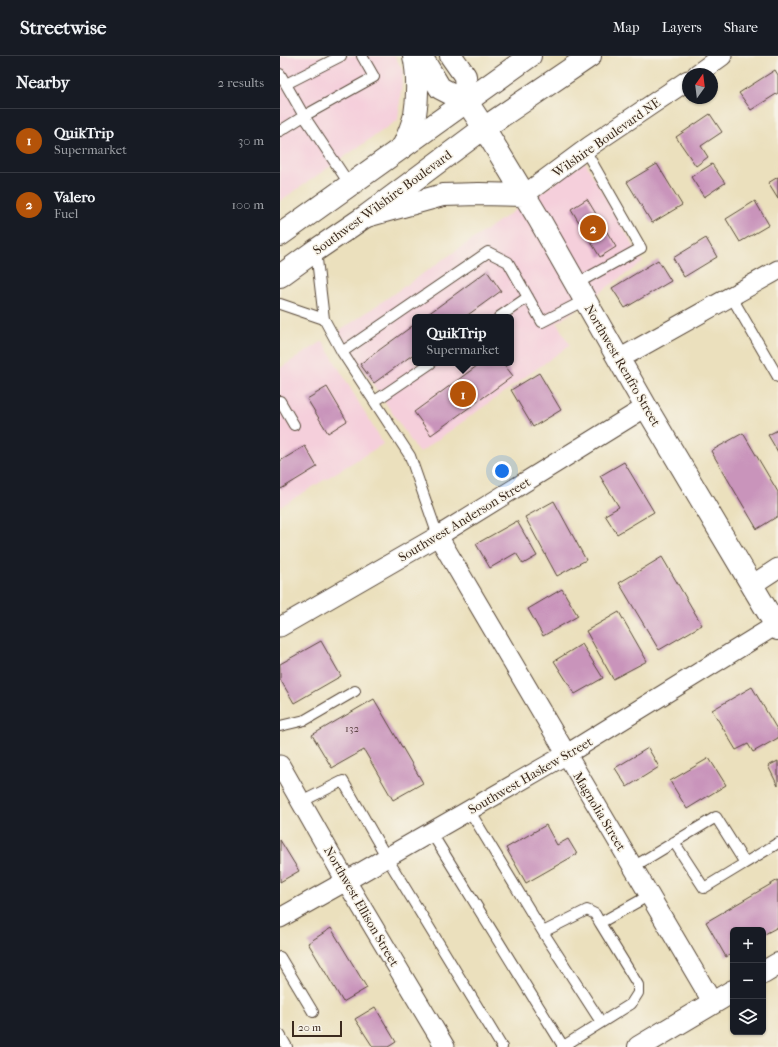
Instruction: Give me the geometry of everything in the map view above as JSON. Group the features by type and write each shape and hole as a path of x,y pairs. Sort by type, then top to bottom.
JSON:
{"main road":[{"path":"403,147 415,114 417,88 416,64 414,56"},
{"name":"Northwest Renfro Street","path":"421,56 440,88 467,102"},
{"name":"Northwest Renfro Street","path":"451,56 465,76 467,102 524,195 646,407 777,627"},
{"path":"280,235 530,56"},
{"name":"Southwest Wilshire Boulevard","path":"280,276 366,216 484,128 590,56"},
{"path":"366,216 443,195 524,195"},
{"path":"766,971 778,964"},
{"path":"639,1047 730,993"}],"street":[{"path":"705,68 722,56"},
{"name":"Wilshire Boulevard NE","path":"524,195 585,150 682,84"},
{"path":"619,359 778,270"},
{"name":"Southwest Anderson Street","path":"280,627 438,536 646,407"},
{"name":"Magnolia Street","path":"438,536 714,1003"},
{"path":"752,585 778,568"},
{"name":"Southwest Haskew Street","path":"280,918 567,754 777,627"},
{"name":"Northwest Ellison Street","path":"280,765 346,881 445,1047"}],"lane":[{"path":"286,84 341,56"},
{"path":"280,130 374,77 362,56"},
{"path":"280,74 304,116 350,185"},
{"path":"342,352 488,252 508,262 542,322 580,292 641,248 585,150"},
{"path":"316,250 324,319 342,352 410,456 438,536"},
{"path":"731,296 778,377"},
{"path":"503,314 528,297"},
{"path":"280,304 324,319"},
{"path":"375,402 427,366"},
{"path":"280,401 294,425"},
{"path":"280,726 305,720 355,691"},
{"path":"301,802 344,781 387,858 502,1047"},
{"path":"469,810 543,932 601,1022"},
{"path":"633,867 716,817 744,864"},
{"path":"431,832 562,1047 631,1004 638,994 638,985 595,914 587,910 543,932"},
{"path":"674,842 704,888 778,843"},
{"path":"600,923 650,895"},
{"path":"280,957 313,1012"},
{"path":"280,1035 287,1047"}],"shaded area":[{"path":"280,56 395,56 403,71 398,120 280,201"},
{"path":"585,162 643,262 557,323 570,345 419,453 338,332"},
{"path":"323,341 383,444 280,507 280,368"}],"building":[{"path":"775,70 778,75 778,93 751,110 739,93"},
{"path":"710,114 722,132 701,146 708,157 696,166 676,137"},
{"path":"657,164 682,205 652,223 627,182"},
{"path":"712,164 725,183 704,197 691,177"},
{"path":"778,177 778,199 768,183"},
{"path":"587,199 616,247 600,257 571,209"},
{"path":"755,201 769,225 740,242 726,219"},
{"path":"706,238 717,257 684,277 673,258"},
{"path":"658,260 671,281 625,308 612,288"},
{"path":"487,271 501,291 469,314 428,314"},
{"path":"412,326 412,355 374,383 360,364"},
{"path":"477,366 505,366 513,376 431,435 414,412"},
{"path":"539,373 561,410 533,427 511,390"},
{"path":"327,387 347,421 328,433 307,399"},
{"path":"778,430 778,452 768,435"},
{"path":"743,433 778,492 778,516 757,529 711,451"},
{"path":"305,446 317,467 281,489 280,461"},
{"path":"624,462 654,512 617,534 605,515 619,507 600,476"},
{"path":"554,501 586,560 557,576 525,517"},
{"path":"517,521 537,556 523,564 516,553 490,568 476,544"},
{"path":"662,557 702,625 659,650 619,583"},
{"path":"562,589 578,616 543,636 528,609"},
{"path":"619,612 647,661 613,679 586,631"},
{"path":"321,641 341,676 294,703 280,679 280,664"},
{"path":"582,644 603,678 575,694 554,661"},
{"path":"752,687 778,731 778,738 753,752 748,744 736,750 712,710"},
{"path":"374,699 423,783 393,800 364,750 332,768 312,735"},
{"path":"648,748 659,767 627,787 615,768"},
{"path":"709,758 726,785 687,809 670,781"},
{"path":"778,761 778,786 768,766"},
{"path":"546,825 557,845 568,839 577,854 526,883 506,848"},
{"path":"280,840 299,871 280,882"},
{"path":"778,880 778,927 766,933 766,927 730,927 730,955 726,957 706,922"},
{"path":"331,928 367,988 343,1002 308,943"},
{"path":"375,1007 396,1042 388,1047 373,1047 355,1019"}],"place":[{"name":"Valero","path":"593,228"},
{"name":"QuikTrip","path":"463,394"}]}
